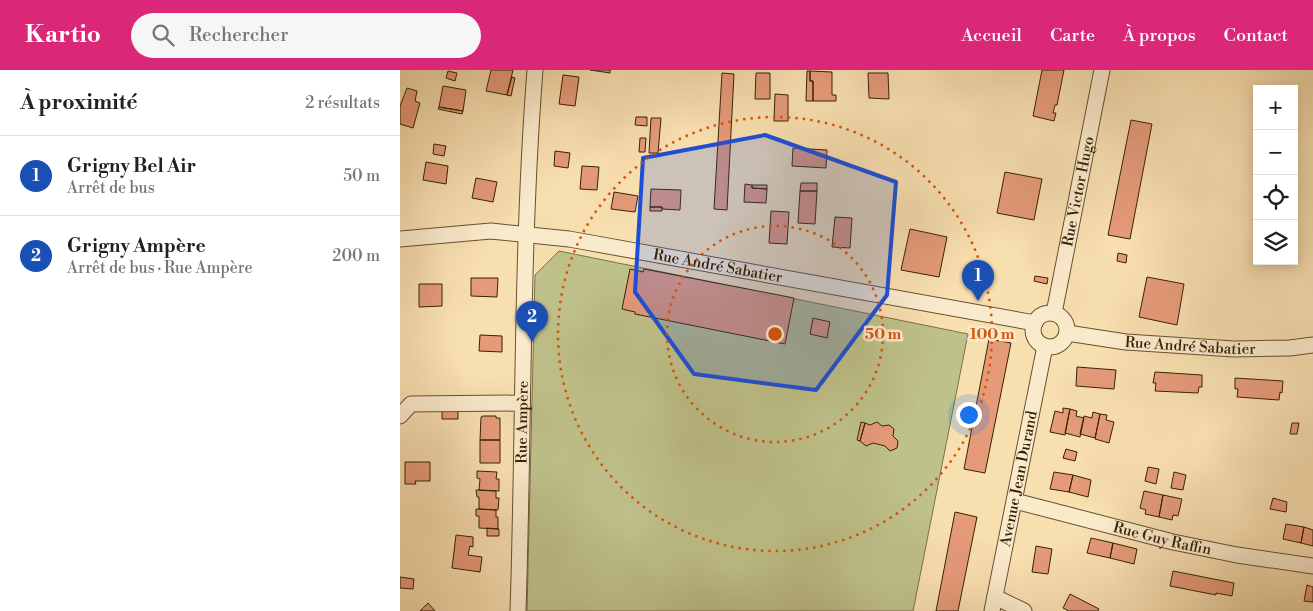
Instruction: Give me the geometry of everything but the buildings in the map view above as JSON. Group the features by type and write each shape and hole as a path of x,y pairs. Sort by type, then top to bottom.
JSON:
{"street":[{"name":"Rue Ampère","path":"518,611 525,234 535,70"},
{"name":"Rue Victor Hugo","path":"1054,313 1102,70"},
{"name":"Rue André Sabatier","path":"400,238 491,230 568,239 1035,323"},
{"path":"1054,313 1065,320 1067,333 1057,346 1045,346 1035,337 1033,330 1035,323 1043,314 1054,313"},
{"name":"Rue André Sabatier","path":"1067,333 1126,342 1234,349 1290,348 1313,345"},
{"name":"Avenue Jean Durand","path":"994,604 1045,346"},
{"path":"400,416 411,404 522,403"},
{"name":"Rue Guy Raffin","path":"1015,501 1172,542 1237,555 1313,566"},
{"path":"994,604 1024,611"}],"highlighted area":[{"path":"765,135 896,182 887,295 816,390 694,374 635,292 643,158"}],"green space":[{"path":"559,251 968,334 913,611 527,611 535,275"}],"place":[{"name":"Grigny Bel Air","path":"978,301"},
{"name":"Grigny Ampère","path":"532,342"}]}
